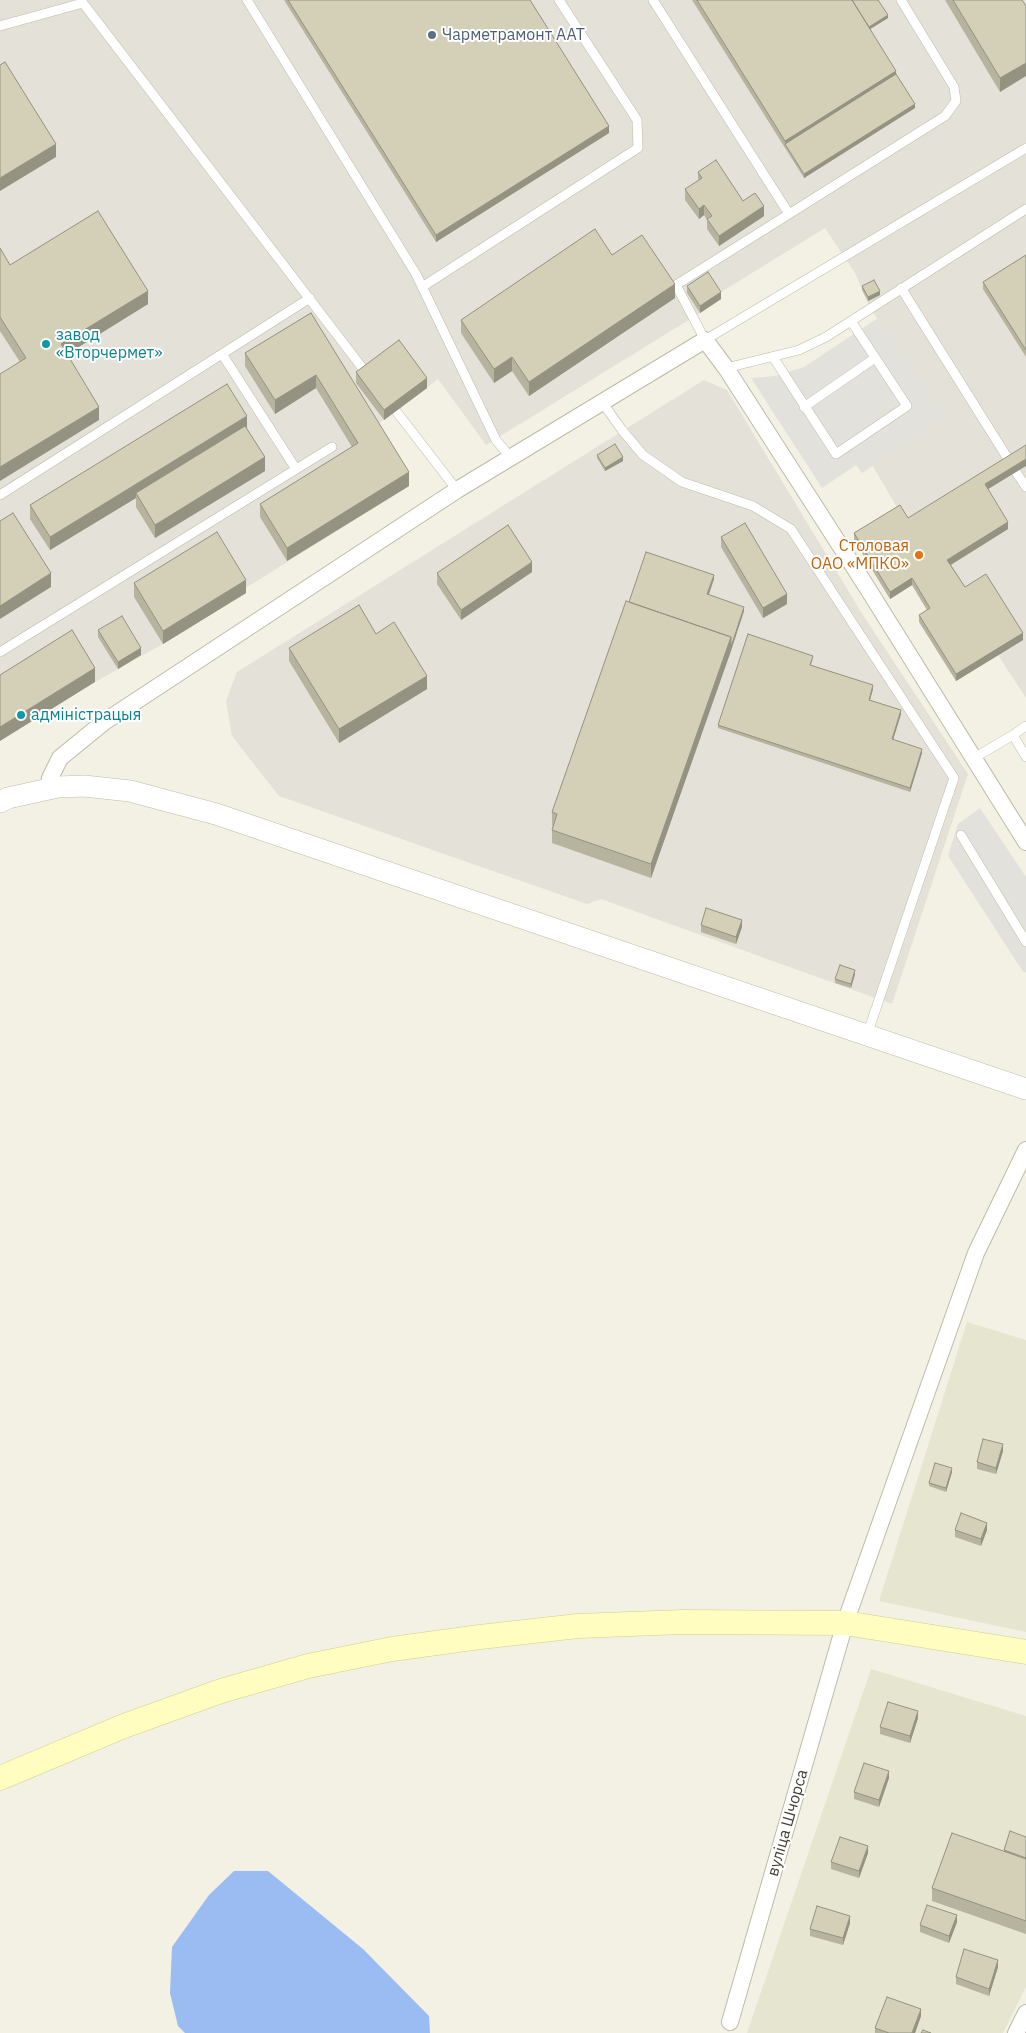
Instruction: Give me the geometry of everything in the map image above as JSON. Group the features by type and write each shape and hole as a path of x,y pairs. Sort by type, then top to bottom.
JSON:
{"main road":[{"path":"0,1778 124,1726 221,1691 308,1666 392,1649 480,1637 578,1626 683,1622 845,1623 1026,1652"}],"street":[{"path":"49,789 50,778 60,758 104,722 457,490 705,340 726,368 1026,842"},
{"path":"0,802 8,798 49,789 84,786 115,788 216,814 1026,1089"},
{"name":"вуліца Шчорса","path":"730,2028 845,1623 976,1253 1026,1150"},
{"path":"1020,2032 1026,2013"}],"lane":[{"path":"247,0 422,287 496,440 510,458"},
{"path":"422,287 638,148 637,120 559,0"},
{"path":"653,0 788,214"},
{"path":"901,0 954,87 956,101 945,116 676,285 705,340 1026,148"},
{"path":"0,26 83,3 367,374"},
{"path":"726,368 773,357 826,337 1026,209"},
{"path":"901,288 1010,462"},
{"path":"0,496 310,298"},
{"path":"773,357 836,454 907,406 851,321"},
{"path":"222,354 296,469"},
{"path":"804,407 875,358"},
{"path":"602,402 643,455 682,482 753,506 791,529 954,778 867,1035"},
{"path":"396,411 457,490"},
{"path":"0,652 332,447"},
{"path":"1016,472 1026,487"},
{"path":"974,758 1026,726"},
{"path":"1012,734 1026,756"},
{"path":"961,835 1026,942"}],"shaded area":[{"path":"0,0 1026,0 1026,698 998,655 956,681 930,614 912,585 890,599 854,540 900,512 872,465 946,418 870,308 855,273 825,228 718,294 721,299 700,313 486,445 438,379 374,427 409,486 244,589 246,593 163,644 95,682 0,741"},
{"path":"878,318 946,418 862,473 856,465 822,488 751,378 775,376 804,367"},
{"path":"704,380 727,390 861,612 968,774 892,1004 601,899 587,904 279,796 232,736 226,701 237,672"},
{"path":"980,808 1026,877 1026,972 1024,973 948,856 958,824"},
{"path":"967,1322 1026,1340 1026,1632 879,1601"},
{"path":"871,1669 1026,1716 1026,1987 1003,2033 747,2033"}],"water":[{"path":"234,1871 268,1871 363,1949 429,2016 430,2033 185,2033 178,2026 170,1993 172,1947 209,1895"}],"building":[{"path":"288,0 530,0 609,126 436,235"},
{"path":"697,0 852,0 896,71 785,141"},
{"path":"852,0 878,0 888,15 869,27"},
{"path":"953,0 1022,0 1026,6 1026,63 1000,78"},
{"path":"5,62 56,144 0,178 0,65"},
{"path":"896,74 915,104 804,174 785,144"},
{"path":"716,160 743,201 755,193 764,206 719,236 707,219 712,216 704,205 699,209 685,189 702,178 698,172"},
{"name":"завод «Вторчермет»","path":"98,211 148,291 61,344 99,407 0,467 0,374 26,358 0,317 0,248 10,265"},
{"path":"595,229 612,255 642,235 675,284 529,382 512,357 494,369 461,320"},
{"path":"1026,255 1026,350 983,282"},
{"path":"708,272 721,292 700,306 687,286"},
{"path":"874,280 880,291 868,297 862,286"},
{"path":"311,313 409,472 287,548 260,504 358,443 316,375 275,400 245,353"},
{"path":"399,340 427,378 384,410 356,372"},
{"path":"227,384 247,416 50,537 30,505"},
{"path":"245,426 265,457 155,525 136,493"},
{"path":"615,444 623,457 605,468 597,455"},
{"path":"1026,445 1026,459 985,484 1008,522 947,560 965,587 986,574 1023,633 956,674 919,615 930,608 912,578 890,592 854,533 900,505 908,518"},
{"path":"13,513 51,573 0,606 0,521"},
{"path":"745,523 787,594 763,608 721,537"},
{"path":"508,525 532,562 461,610 437,573"},
{"path":"217,532 246,580 163,631 134,583"},
{"path":"646,552 714,575 707,594 744,607 731,647 731,637 629,602"},
{"path":"626,601 731,637 651,864 552,830 557,814 552,812"},
{"path":"359,605 376,634 394,622 427,676 339,729 289,648"},
{"path":"122,616 141,648 118,662 98,630"},
{"name":"адміністрацыя","path":"72,630 95,668 0,727 0,675"},
{"path":"748,634 813,656 810,665 873,685 869,700 901,710 892,739 922,749 910,788 718,725"},
{"path":"706,908 742,920 736,937 701,925"},
{"path":"840,965 855,970 851,984 835,979"},
{"path":"983,1439 1003,1444 996,1468 977,1462"},
{"path":"935,1463 952,1468 946,1488 929,1483"},
{"path":"961,1513 987,1523 981,1539 955,1530"},
{"path":"888,1702 918,1711 910,1736 880,1727"},
{"path":"864,1763 889,1771 879,1800 854,1792"},
{"path":"1010,1831 1026,1837 1026,1858 1004,1850"},
{"path":"952,1833 1026,1859 1026,1921 932,1888"},
{"path":"840,1837 868,1846 859,1871 831,1862"},
{"path":"927,1905 957,1915 949,1936 920,1925"},
{"path":"817,1906 850,1916 843,1938 810,1929"},
{"path":"964,1949 998,1960 989,1989 956,1977"},
{"path":"887,1997 921,2009 912,2033 889,2033 875,2028"}],"place":[{"name":"Чарметрамонт ААТ","path":"432,35"},
{"name":"завод «Вторчермет»","path":"46,344"},
{"name":"Столовая ОАО «МПКО»","path":"919,555"},
{"name":"адміністрацыя","path":"21,715"}]}
